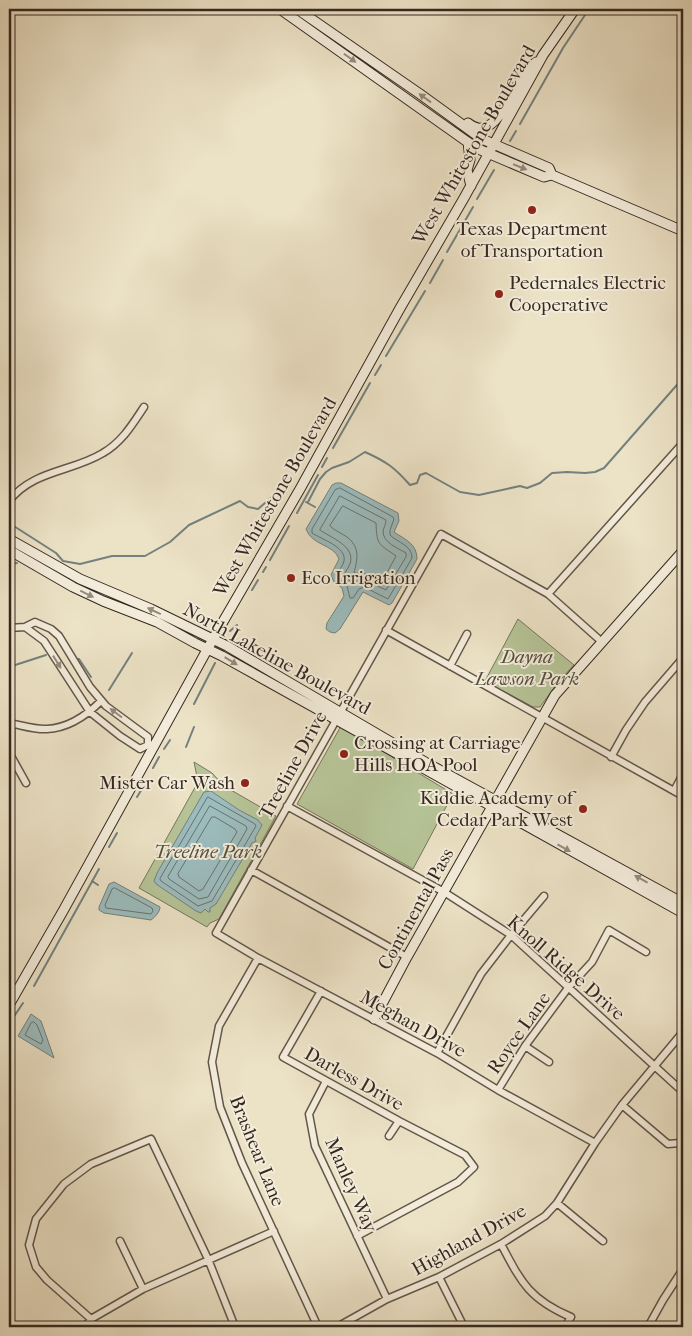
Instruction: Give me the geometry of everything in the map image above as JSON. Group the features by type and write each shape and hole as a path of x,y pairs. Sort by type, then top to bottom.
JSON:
{"main road":[{"path":"280,9 476,148 492,149 548,168 552,175 683,231"},
{"path":"297,9 451,116 482,139 492,149"},
{"name":"West Whitestone Boulevard","path":"9,1005 62,912 150,747 300,489 543,55 575,9"},
{"path":"451,116 458,117 475,127 485,127 500,115 523,76 543,55"},
{"path":"468,142 470,160 467,170 471,186"},
{"name":"North Lakeline Boulevard","path":"9,539 80,579 151,609 213,639 338,716"},
{"name":"North Lakeline Boulevard","path":"9,550 73,587 156,622 338,716 494,803 683,914"},
{"name":"Continental Pass","path":"374,1020 407,956 555,695 683,550"},
{"name":"North Lakeline Boulevard","path":"494,803 683,902"}],"street":[{"path":"9,501 32,480 92,459 114,446 131,428 144,407"},
{"path":"602,642 548,594 683,443"},
{"name":"Treeline Drive","path":"216,934 441,534 548,594"},
{"path":"9,628 24,627 35,622 55,632 90,687 113,712 148,737 150,747 140,749 90,712 44,641 24,627"},
{"path":"386,630 683,796"},
{"path":"450,666 467,634"},
{"path":"611,757 640,708 683,658"},
{"path":"26,783 11,756 10,723 46,729 61,727 90,712 102,701"},
{"path":"674,791 683,774"},
{"name":"Knoll Ridge Drive","path":"287,806 444,892 511,935 683,1092"},
{"path":"251,870 407,956"},
{"path":"437,1053 481,974 544,896"},
{"name":"Royce Lane","path":"498,1090 525,1046 568,988 592,962 609,930 646,952"},
{"name":"Meghan Drive","path":"216,934 437,1053 498,1090 595,1143"},
{"name":"Brashear Lane","path":"258,958 219,1026 212,1062 220,1107 242,1163 318,1327"},
{"name":"Darless Drive","path":"321,991 283,1057 465,1154 474,1167 458,1182 357,1236"},
{"name":"Highland Drive","path":"337,1327 387,1299 439,1277 500,1244 545,1216 557,1203 622,1105 683,1032"},
{"path":"525,1046 549,1062"},
{"name":"Manley Way","path":"326,1081 309,1114 315,1146 387,1299"},
{"path":"622,1105 668,1144 680,1143"},
{"path":"389,1136 399,1120"},
{"path":"91,1319 47,1280 36,1266 29,1245 36,1219 64,1184 92,1164 151,1139 208,1259 235,1327"},
{"path":"557,1203 603,1241"},
{"path":"84,1327 91,1319 143,1289 274,1231"},
{"path":"120,1241 143,1289"},
{"path":"500,1244 524,1285 536,1298 571,1317 565,1327"},
{"path":"648,1327 683,1269"},
{"path":"439,1277 464,1327"}],"green space":[{"name":"Dayna Lawson Park","path":"518,619 574,665 559,681 540,707 533,707 485,681"},
{"path":"341,726 453,794 413,869 297,804"},
{"name":"Treeline Park","path":"194,762 212,773 224,786 276,816 219,919 210,923 207,927 139,888 198,782"}],"water":[{"path":"341,483 398,513 399,521 394,532 413,546 417,559 392,603 389,605 363,592 340,629 335,633 326,629 327,623 344,596 342,588 334,582 331,575 339,559 333,550 313,539 306,529 332,485"},
{"name":"Treeline Park","path":"211,791 258,820 262,825 255,838 256,841 252,843 216,904 210,908 210,912 205,909 201,913 154,881 204,792"},
{"path":"114,882 160,907 157,914 151,920 104,913 99,910 109,884"},
{"path":"31,1014 41,1021 54,1058 18,1036"}],"waterway":[{"path":"520,124 563,48 589,9"},
{"path":"510,141 516,131"},
{"path":"477,199 494,170"},
{"path":"447,252 473,207"},
{"path":"430,283 443,260"},
{"path":"386,356 425,291"},
{"path":"375,375 381,365"},
{"path":"308,502 320,479 326,472 349,462 365,452 390,466 410,485 417,483 420,475 426,473 460,492 479,495 520,486 527,488 540,483 552,473 595,472 604,468 683,378"},
{"path":"333,448 370,383"},
{"path":"322,467 327,458"},
{"path":"297,513 318,475"},
{"path":"9,523 56,553 63,561 80,564 112,556 145,556 170,542 189,525 240,501 248,507 258,509 280,490 286,492"},
{"path":"306,502 315,507"},
{"path":"270,560 289,526"},
{"path":"9,564 17,563"},
{"path":"263,572 266,567"},
{"path":"252,590 258,580"},
{"path":"230,631 237,625"},
{"path":"109,690 132,653"},
{"path":"9,667 46,655"},
{"path":"76,659 79,659 91,677"},
{"path":"194,704 215,663"},
{"path":"186,747 194,727"},
{"path":"164,749 170,740"},
{"path":"153,768 159,757"},
{"path":"137,797 145,784"},
{"path":"109,847 117,833"},
{"path":"34,986 99,869"},
{"path":"92,881 98,885"},
{"path":"9,1024 23,1003"}],"place":[{"name":"Texas Department of Transportation","path":"532,210"},
{"name":"Pedernales Electric Cooperative","path":"499,294"},
{"name":"Eco Irrigation","path":"291,578"},
{"name":"Crossing at Carriage Hills HOA Pool","path":"344,754"},
{"name":"Mister Car Wash","path":"245,783"},
{"name":"Kiddie Academy of Cedar Park West","path":"583,809"}]}
